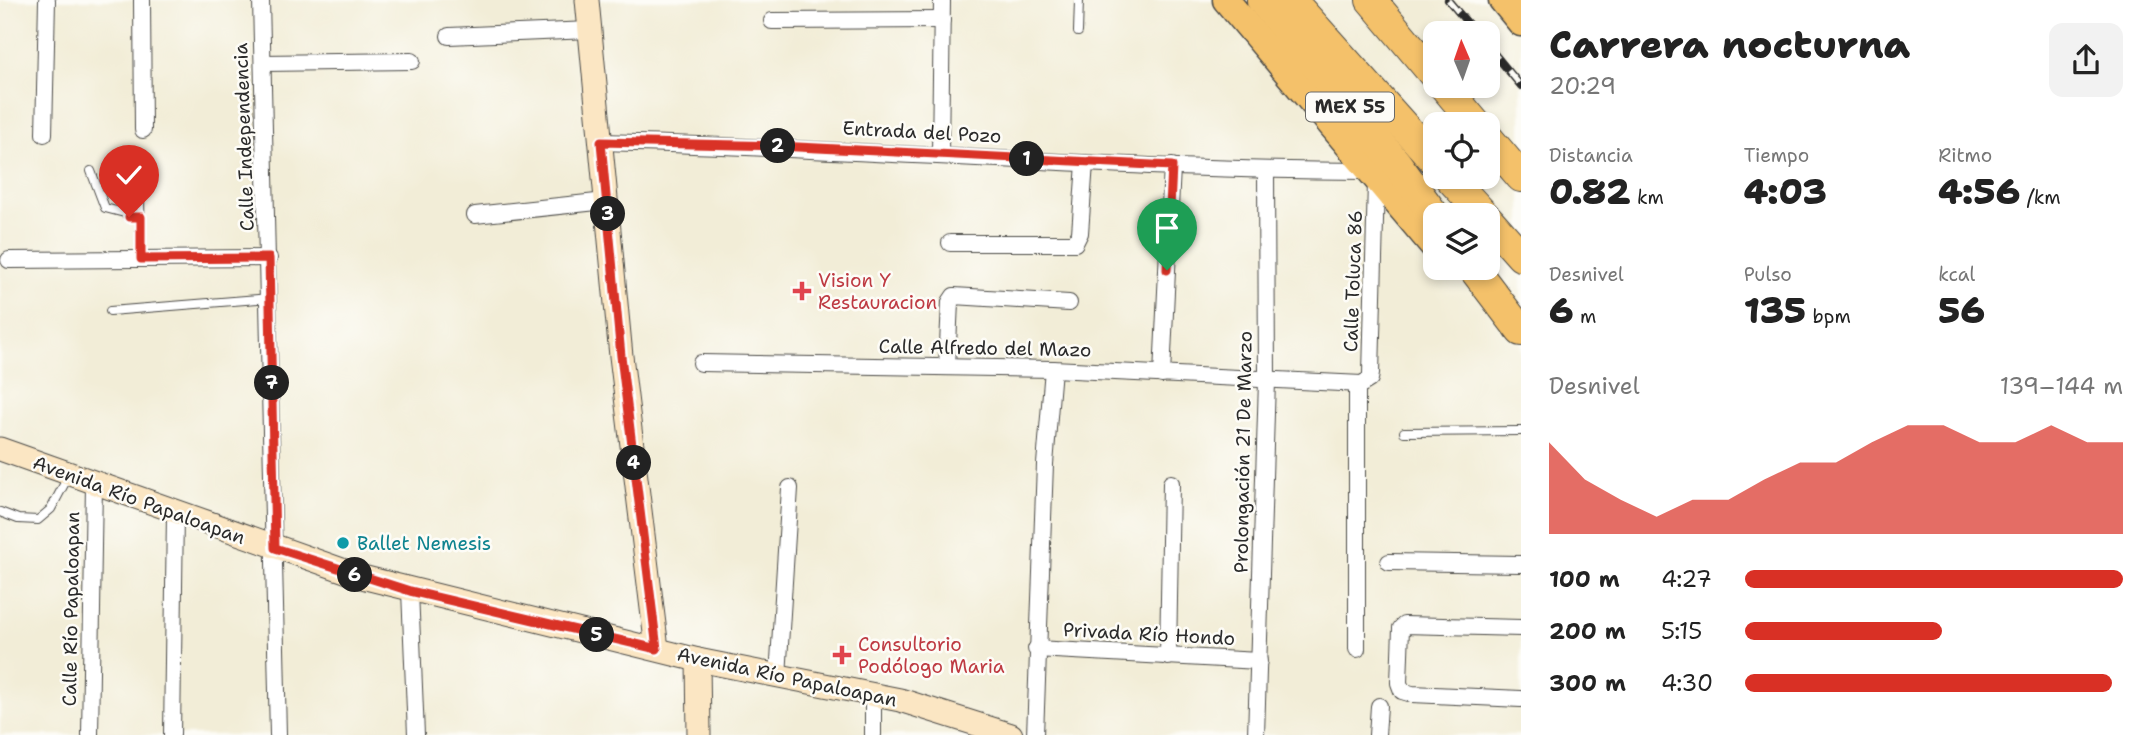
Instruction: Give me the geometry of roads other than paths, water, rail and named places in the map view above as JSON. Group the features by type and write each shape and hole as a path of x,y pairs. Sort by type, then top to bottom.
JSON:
{"highway":[{"name":"MEX 55","path":"1262,0 1397,164 1426,203"},
{"path":"1291,0 1423,148"},
{"path":"1371,0 1423,62"},
{"path":"1454,98 1466,112"},
{"path":"1500,152 1521,177"},
{"path":"1460,189 1473,203"},
{"path":"1500,233 1521,256"},
{"path":"1482,280 1514,323"}],"main road":[{"path":"587,0 621,356 657,649"},
{"path":"1226,0 1423,234"},
{"path":"1502,0 1521,23"},
{"path":"1469,280 1514,323"},
{"name":"Avenida Río Papaloapan","path":"0,449 275,548 410,591 698,660 873,694 932,709 1001,733"},
{"path":"698,660 699,735"}],"street":[{"path":"44,134 47,0"},
{"path":"142,0 143,130"},
{"name":"Calle Independencia","path":"261,0 270,298 278,735"},
{"path":"940,154 942,0"},
{"path":"772,21 942,20"},
{"path":"449,36 590,30"},
{"path":"263,63 412,61"},
{"name":"Entrada del Pozo","path":"601,142 940,154 1372,176"},
{"path":"950,243 1075,243 1080,233 1085,163"},
{"path":"1162,375 1172,166"},
{"name":"Prolongación 21 De Marzo","path":"1256,735 1266,381 1266,170"},
{"name":"Calle Toluca 86","path":"1357,649 1362,383 1371,374 1372,176"},
{"path":"475,215 606,201"},
{"path":"9,260 269,258"},
{"path":"947,366 950,302 954,296 1069,303"},
{"name":"Calle Alfredo del Mazo","path":"701,363 1053,369 1266,381 1362,383"},
{"path":"1035,735 1036,649 1053,369"},
{"name":"Calle Río Papaloapan","path":"90,735 94,484"},
{"path":"1168,657 1171,484"},
{"path":"778,676 790,488"},
{"path":"172,735 175,513"},
{"path":"1389,562 1521,564"},
{"path":"410,591 416,735"},
{"path":"1521,628 1404,625 1401,628 1399,683 1402,691 1412,694 1521,699"},
{"name":"Privada Río Hondo","path":"1036,649 1259,661"},
{"path":"873,694 873,735"},
{"path":"1377,735 1379,706"}],"lane":[{"path":"1078,32 1079,0"},
{"path":"91,171 105,208 141,217"},
{"path":"141,195 141,259"},
{"path":"110,311 270,298"},
{"path":"1404,432 1521,431"},
{"path":"0,512 18,519 38,520 51,509 69,475"}],"railway":[{"path":"1448,0 1466,21"},
{"path":"1500,61 1521,86"}],"place":[{"name":"Vision Y Restauracion","path":"802,291"},
{"name":"Ballet Nemesis","path":"343,543"},
{"name":"Consultorio Podólogo Maria","path":"842,655"}]}
